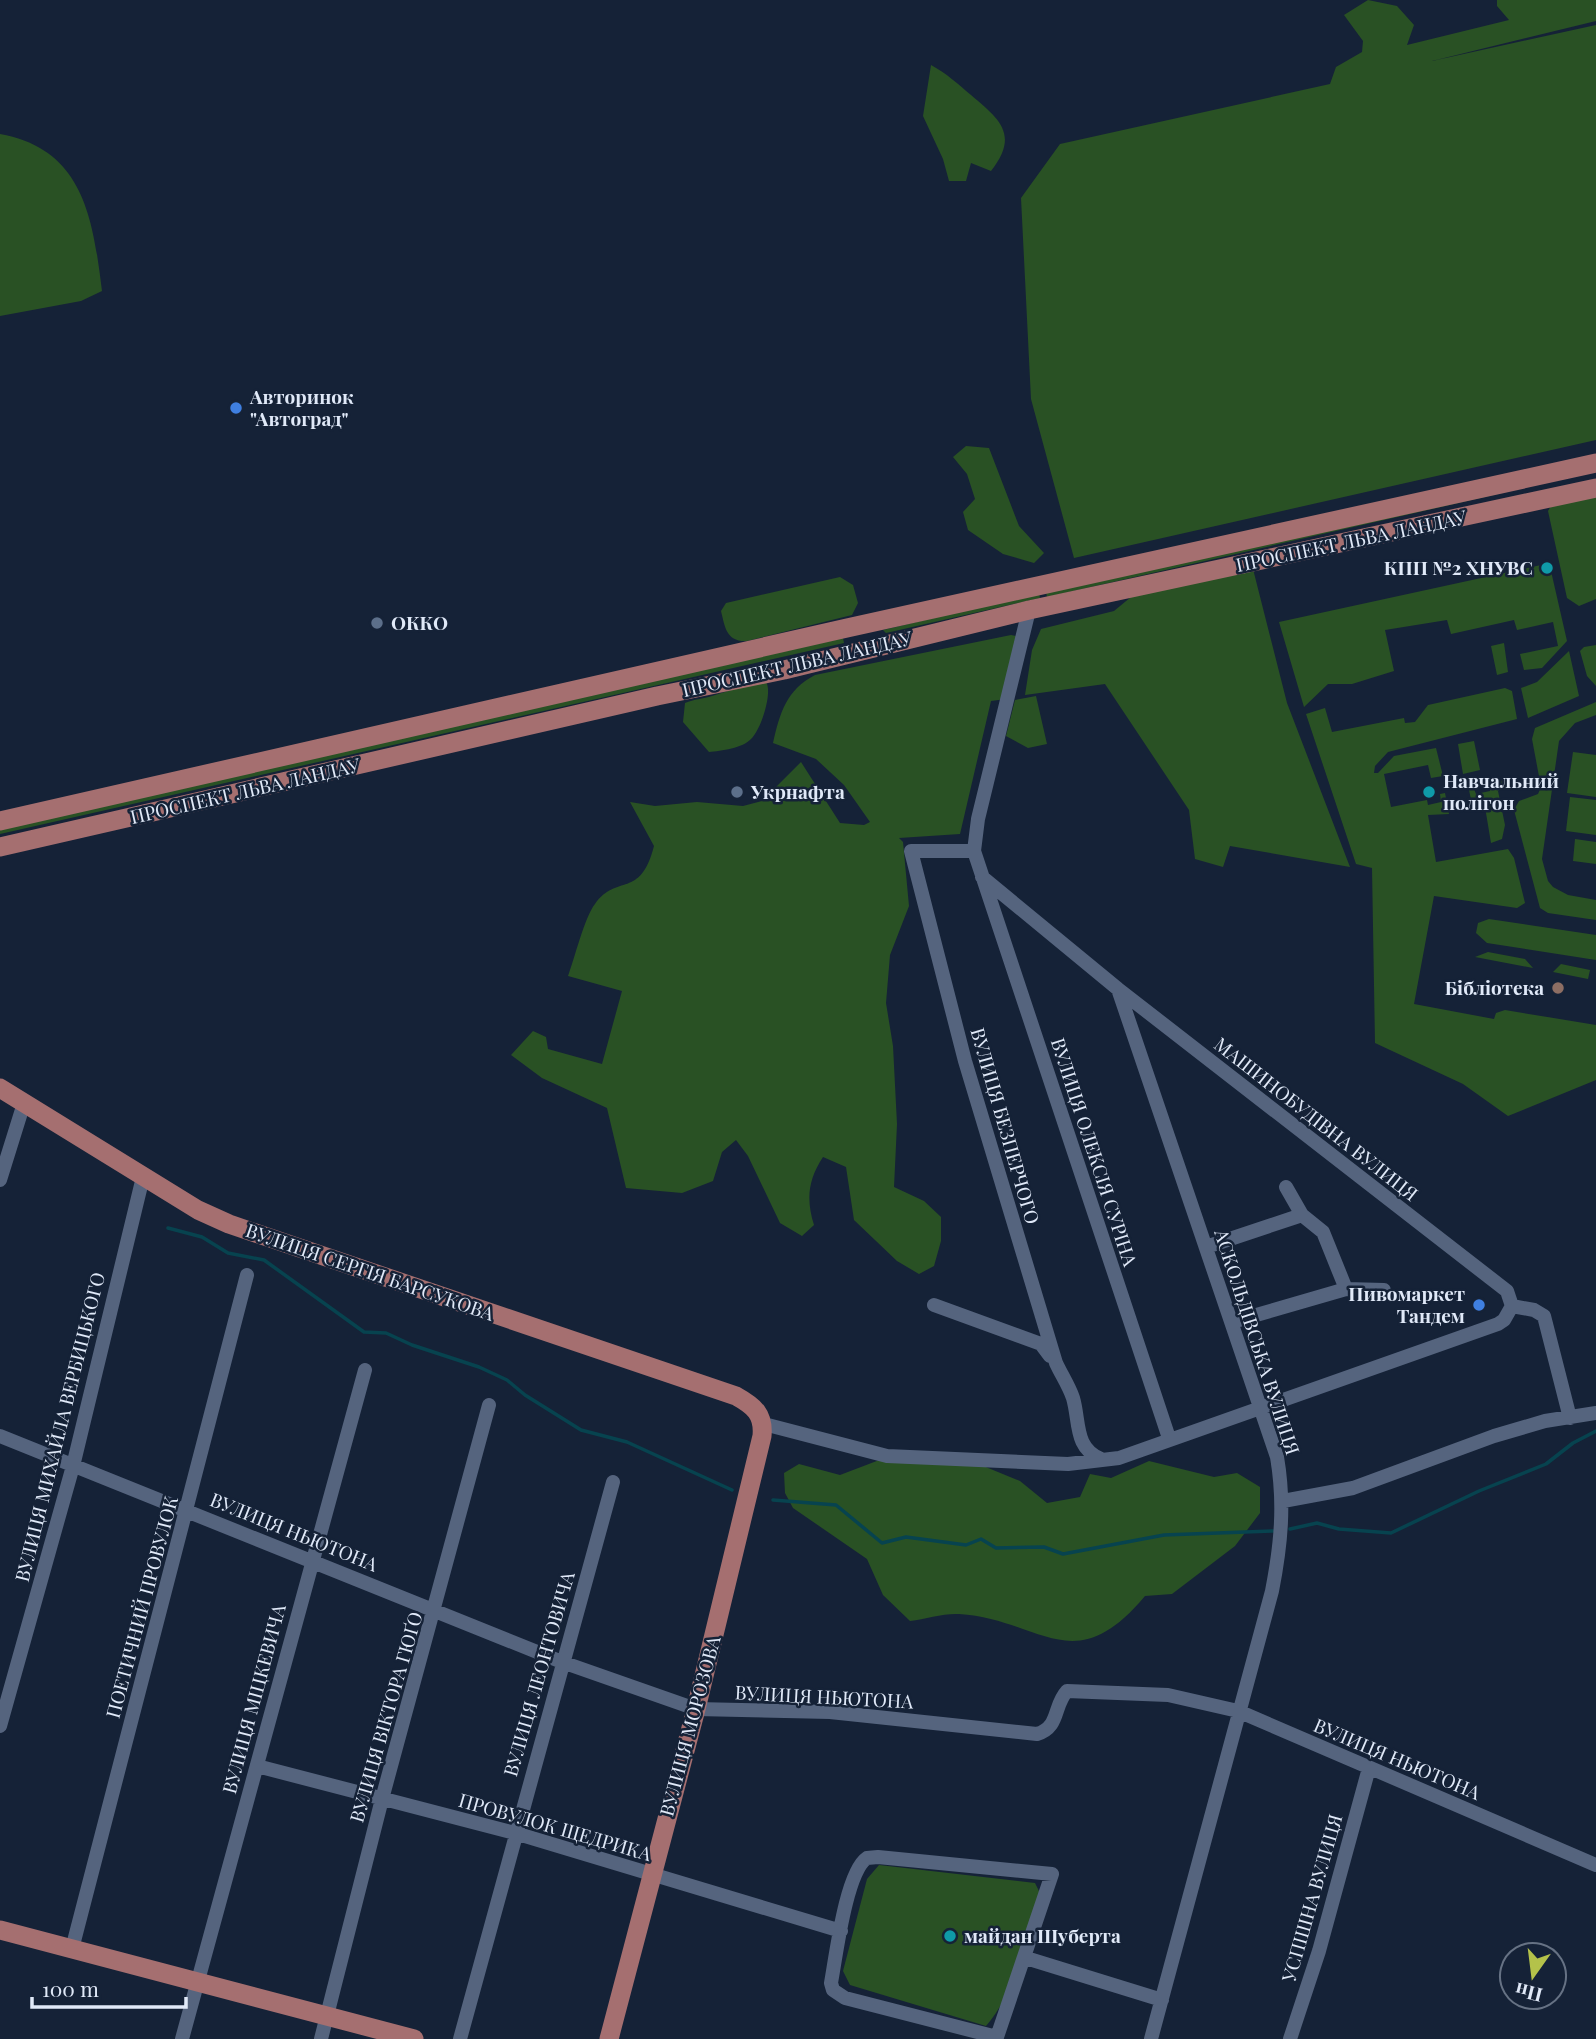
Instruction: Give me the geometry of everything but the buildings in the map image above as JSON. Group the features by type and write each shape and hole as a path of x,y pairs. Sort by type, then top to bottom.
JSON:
{"main road":[{"name":"ПРОСПЕКТ ЛЬВА ЛАНДАУ","path":"0,821 847,628 1596,463"},
{"name":"ПРОСПЕКТ ЛЬВА ЛАНДАУ","path":"0,847 1029,610 1596,488"},
{"path":"847,628 853,652"},
{"name":"ВУЛИЦЯ СЕРГІЯ БАРСУКОВА","path":"0,1088 198,1210 229,1224 736,1396 762,1418"},
{"name":"ВУЛИЦЯ МОРОЗОВА","path":"609,2039 696,1709 762,1418"},
{"path":"0,1930 414,2039"}],"street":[{"path":"974,851 977,823 1029,610"},
{"name":"ВУЛИЦЯ БЕЗПЕРЧОГО","path":"974,851 911,851 965,1061 1056,1363 1073,1397 1080,1439 1090,1455 1101,1459"},
{"name":"ВУЛИЦЯ ОЛЕКСІЯ СУРІНА","path":"974,851 1169,1438"},
{"name":"МАШИНОБУДІВНА ВУЛИЦЯ","path":"982,877 1118,989 1507,1291 1512,1306"},
{"name":"АСКОЛЬДІВСЬКА ВУЛИЦЯ","path":"1118,989 1277,1457 1283,1501 1280,1550 1272,1591 1151,2039"},
{"path":"0,1180 24,1103"},
{"name":"ВУЛИЦЯ МИХАЙЛА ВЕРБИЦЬКОГО","path":"0,1726 73,1466 143,1177"},
{"path":"1286,1187 1302,1215 1323,1232 1346,1289"},
{"path":"1206,1247 1302,1215"},
{"name":"ПОЕТИЧНИЙ ПРОВУЛОК","path":"72,1949 247,1275"},
{"path":"1232,1322 1346,1289 1384,1290"},
{"path":"934,1306 1041,1344 1056,1363"},
{"path":"762,1418 887,1455 1068,1464 1119,1458 1169,1438 1498,1324 1512,1306 1534,1310 1544,1315 1570,1418"},
{"name":"ВУЛИЦЯ МІЦКЕВИЧА","path":"182,2039 310,1562 365,1370"},
{"name":"ВУЛИЦЯ ВІКТОРА ГЮҐО","path":"321,2039 382,1799 436,1609 489,1405"},
{"path":"1283,1501 1353,1488 1494,1436 1545,1421 1596,1412"},
{"name":"ВУЛИЦЯ НЬЮТОНА","path":"0,1436 187,1509 310,1562 436,1609 562,1662 696,1709 830,1712 1037,1734 1047,1731 1053,1724 1062,1696 1076,1690 1167,1695 1238,1711 1596,1865"},
{"name":"ВУЛИЦЯ ЛЕОНТОВИЧА","path":"460,2039 514,1833 613,1482"},
{"name":"ПРОВУЛОК ЩЕДРИКА","path":"257,1766 514,1833 841,1931"},
{"name":"УСПІШНА ВУЛИЦЯ","path":"1290,2039 1319,1951 1369,1768"},
{"path":"867,1858 1052,1874 1026,1958 1000,2033 992,2038 838,1996 831,1983 856,1870 867,1858"},
{"path":"1026,1958 1161,2000"}],"green space":[{"path":"1368,0 1397,6 1414,25 1407,45 1509,20 1497,6 1497,0 1596,0 1596,21 1432,61 1596,25 1596,440 1074,558 1031,399 1021,198 1060,144 1330,84 1336,67 1362,52 1363,41 1344,15"},
{"path":"931,65 981,104 1002,128 1004,147 991,171 971,163 966,181 949,181 943,159 923,116"},
{"path":"0,134 28,142 50,155 67,171 88,214 102,291 81,301 0,316"},
{"path":"966,446 989,448 1019,526 1044,553 1034,563 1003,554 968,530 963,512 975,499 967,474 953,457"},
{"path":"1520,489 1047,597 1046,592"},
{"path":"1596,491 1596,599 1579,606 1567,598 1548,511 1552,504"},
{"path":"1541,565 1543,572 1551,571 1567,641 1542,668 1524,670 1520,654 1558,646 1553,622 1517,630 1514,620 1451,634 1447,620 1385,630 1394,671 1352,684 1328,684 1304,707 1279,622"},
{"path":"1253,569 1287,703 1350,867 1230,846 1223,867 1195,859 1189,810 1105,684 1025,695 1032,650 1041,629 1114,611 1131,597"},
{"path":"840,577 853,585 858,603 852,615 747,641 735,639 725,628 721,611 726,603"},
{"path":"1039,593 1040,598 886,633 883,630"},
{"path":"1016,636 1006,699 991,701 960,834 899,838 903,842 909,906 890,955 886,1003 893,1046 897,1124 894,1187 924,1201 941,1217 941,1241 934,1266 919,1274 897,1261 854,1220 846,1167 823,1157 811,1182 810,1207 814,1225 802,1236 780,1223 748,1156 736,1140 722,1152 713,1181 682,1193 626,1188 607,1108 542,1078 511,1055 533,1031 546,1037 548,1049 602,1064 622,991 568,976 595,904 612,889 635,880 648,863 654,846 630,802 655,806 697,802 743,806 762,801 801,762 840,823 864,825 870,822 844,785 816,759 773,743 778,722 791,695 815,675"},
{"path":"843,638 844,643 0,834 0,829"},
{"path":"1504,643 1508,672 1497,675 1491,646"},
{"path":"1596,645 1596,686 1587,676 1580,651 1584,647"},
{"path":"1569,651 1579,696 1528,718 1521,688 1537,682"},
{"path":"766,682 768,694 762,720 755,734 743,745 709,752 683,722 685,703"},
{"path":"1505,688 1512,691 1517,719 1388,752 1375,766 1374,773 1378,773 1394,756 1436,748 1443,776 1431,778 1428,765 1384,774 1391,807 1427,800 1428,805 1441,802 1440,794 1445,793 1449,814 1428,815 1436,862 1508,849 1514,858 1525,903 1517,908 1434,896 1414,1004 1494,1019 1496,1013 1505,1010 1596,1025 1596,1080 1508,1116 1463,1084 1375,1043 1372,868 1356,864 1306,714 1325,708 1332,732 1404,718 1405,723 1415,722 1428,705"},
{"path":"1036,696 1047,744 1028,748 1006,736 1015,700"},
{"path":"1596,702 1596,715 1575,723 1559,741 1542,859 1548,881 1553,887 1568,895 1596,900 1596,920 1548,913 1540,908 1514,810 1519,801 1538,794 1541,787 1532,739 1535,728"},
{"path":"1474,741 1480,770 1463,774 1458,744"},
{"path":"1573,752 1596,755 1596,797 1567,793"},
{"path":"1509,780 1498,791 1505,825 1502,839 1491,843 1485,807 1473,809 1469,790 1474,789 1476,794 1490,791 1490,784"},
{"path":"1570,797 1596,800 1596,835 1566,831"},
{"path":"1575,839 1596,842 1596,864 1573,861"},
{"path":"1489,919 1596,935 1596,960 1487,943 1476,933 1478,923"},
{"path":"1488,952 1525,959 1533,968 1475,957"},
{"path":"1561,964 1590,970 1588,979 1553,972"},
{"path":"882,1459 976,1463 1020,1481 1047,1503 1080,1497 1090,1474 1111,1478 1149,1461 1214,1477 1237,1473 1260,1487 1260,1513 1235,1546 1172,1594 1145,1596 1120,1622 1097,1636 1076,1641 1056,1639 988,1618 959,1614 910,1621 883,1595 867,1559 793,1508 785,1493 784,1473 799,1464 840,1475"},
{"path":"879,1865 1035,1883 1040,1893 1019,1963 1004,1998 986,2026 850,1985 843,1971 867,1879"}],"waterway":[{"path":"168,1228 202,1237 228,1253 264,1260 364,1332 386,1333 412,1345 479,1367 507,1380 525,1395 581,1430 627,1442 732,1490"},
{"path":"1290,1529 1317,1523 1339,1529 1391,1533 1479,1491 1546,1464 1573,1443 1596,1431"},
{"path":"773,1500 836,1505 882,1543 906,1537 966,1545 981,1539 996,1548 1044,1547 1063,1554 1164,1535 1273,1531"}],"place":[{"name":"Авторинок \"Автоград\"","path":"236,408"},
{"name":"КПП №2 ХНУВС","path":"1547,568"},
{"name":"ОККО","path":"377,623"},
{"name":"Укрнафта","path":"737,792"},
{"name":"Навчальний полігон","path":"1429,792"},
{"name":"Бібліотека","path":"1558,988"},
{"name":"Пивомаркет Тандем","path":"1479,1305"},
{"name":"майдан Шуберта","path":"950,1936"}]}
